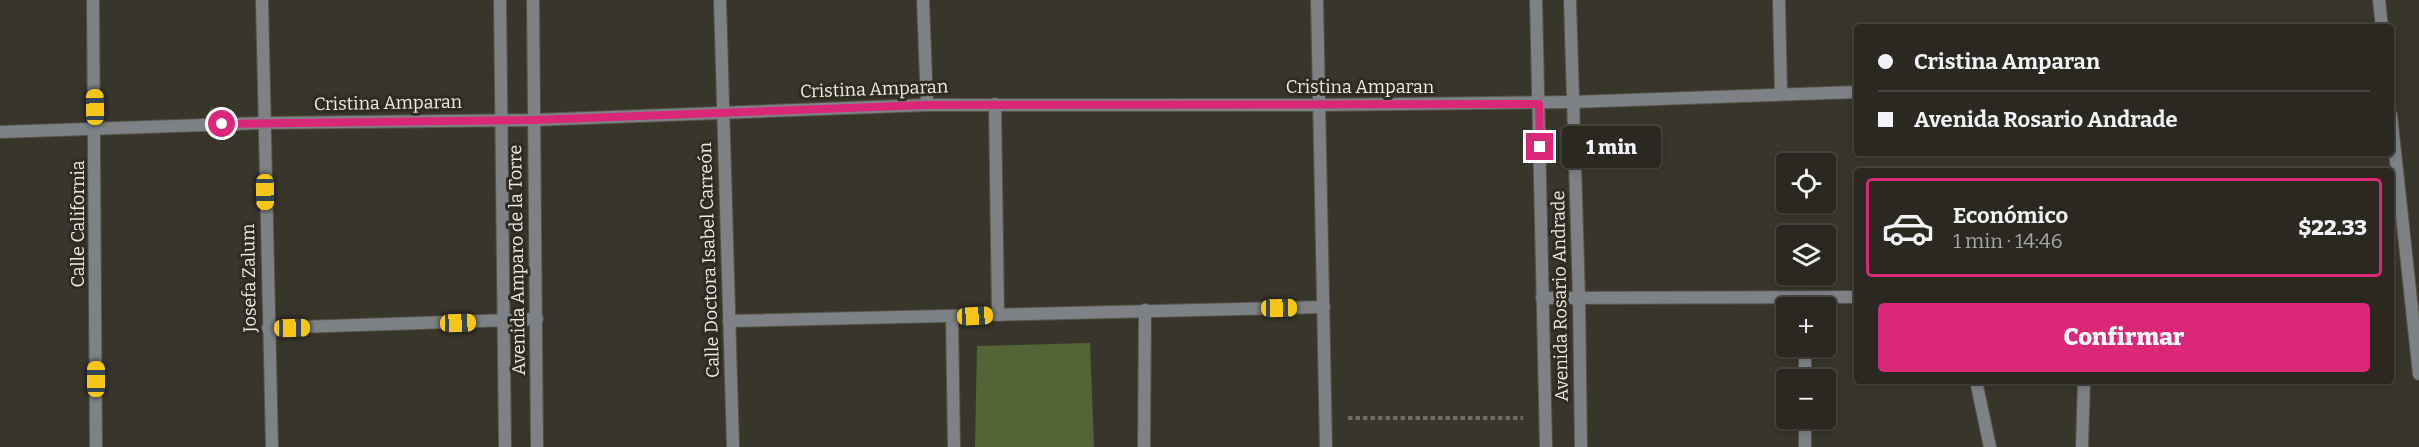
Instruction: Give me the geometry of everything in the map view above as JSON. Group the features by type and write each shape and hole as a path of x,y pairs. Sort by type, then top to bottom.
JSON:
{"street":[{"name":"Calle California","path":"93,0 96,447"},
{"name":"Josefa Zalum","path":"262,0 268,328 273,447"},
{"name":"Avenida Amparo de la Torre","path":"500,0 506,447"},
{"name":"Avenida Amparo de la Torre","path":"533,0 537,447"},
{"name":"Calle Doctora Isabel Carreón","path":"720,0 733,447"},
{"path":"923,0 927,105"},
{"path":"1317,0 1326,447"},
{"name":"Avenida Rosario Andrade","path":"1536,0 1546,447"},
{"name":"Avenida Rosario Andrade","path":"1570,0 1581,447"},
{"path":"1779,0 1781,93"},
{"path":"2379,0 2382,24"},
{"name":"Cristina Amparan","path":"0,132 264,123 534,120 927,105 1539,104 1781,93 1854,92"},
{"path":"995,104 998,315"},
{"path":"2394,143 2419,374"},
{"path":"1836,299 1854,297"},
{"path":"1542,298 1776,301"},
{"path":"729,321 952,318 1145,310 1323,307"},
{"path":"1144,447 1145,310"},
{"path":"952,318 954,447"},
{"path":"268,328 537,319"},
{"path":"1977,384 1990,447"},
{"path":"2082,447 2084,384"},
{"path":"1804,447 1805,429"}],"path":[{"path":"1326,418 1545,418"}],"green space":[{"path":"1090,343 1094,447 975,447 977,346"}],"route":[{"path":"222,124 534,120 927,105 1539,104 1540,147"}]}
